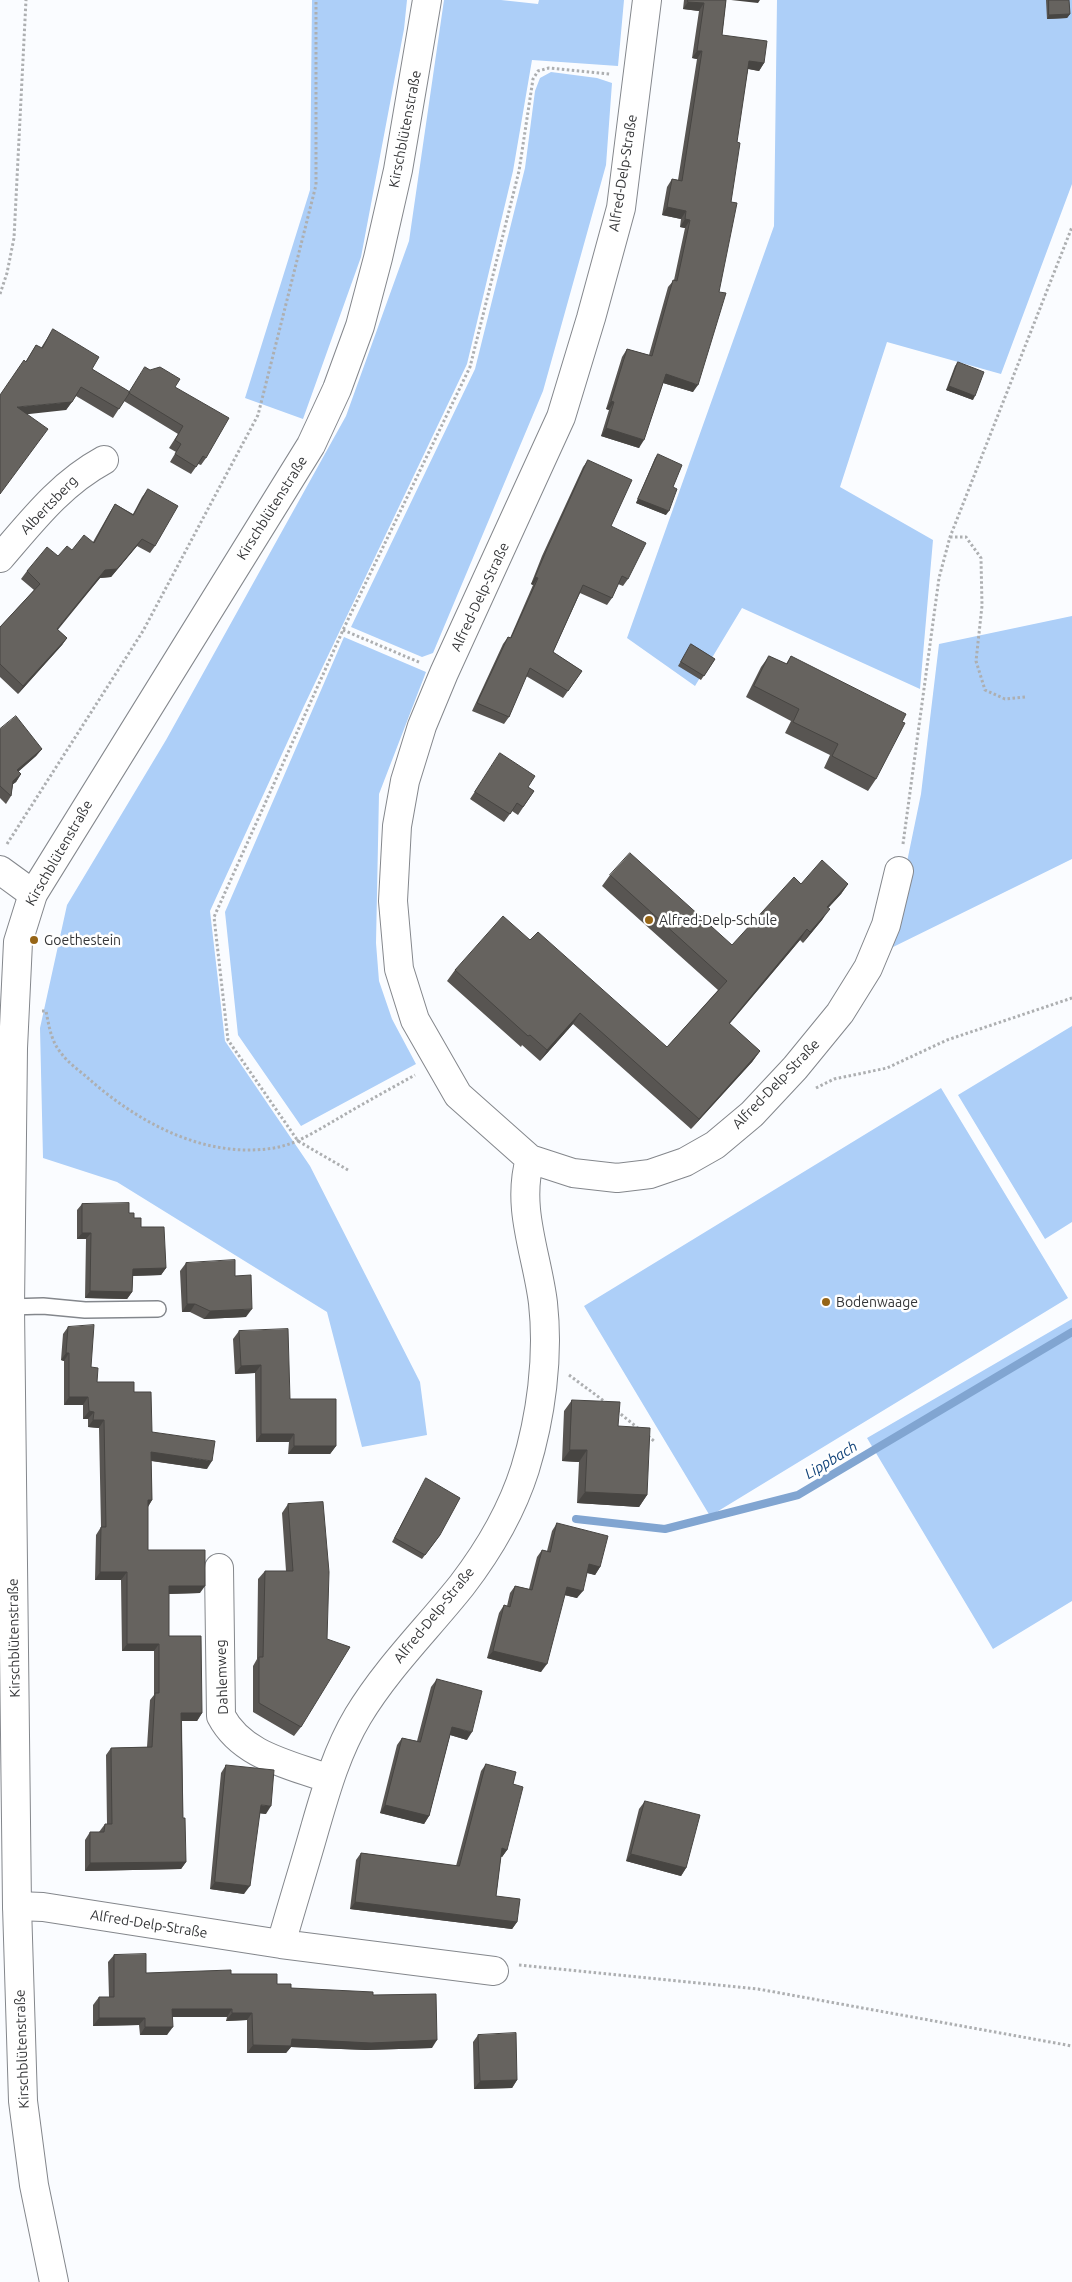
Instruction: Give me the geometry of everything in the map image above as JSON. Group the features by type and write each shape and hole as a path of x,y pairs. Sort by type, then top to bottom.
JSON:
{"street":[{"name":"Kirschblütenstraße","path":"54,2282 35,2194 22,2101 17,1906 8,1818 10,1307 14,1010 18,942 22,921 33,894 311,445 337,389 360,326 378,258 398,170 427,0"},
{"name":"Alfred-Delp-Straße","path":"647,0 621,208 591,318 561,417 444,673 422,726 404,781 397,826 393,901 399,968 415,1020 458,1095 530,1159 573,1173 616,1178 650,1174 685,1162 715,1145 752,1114 789,1075 840,1013 868,968 886,925 899,871"},
{"name":"Albertsberg","path":"0,558 43,508 79,474 104,460"},
{"path":"3,858 33,894"},
{"name":"Alfred-Delp-Straße","path":"281,1944 330,1779 349,1733 379,1683 407,1647 462,1585 487,1548 508,1510 524,1470 535,1430 543,1366 543,1303 523,1195 530,1159"},
{"name":"Dahlemweg","path":"220,1568 221,1716 225,1724 240,1743 259,1753 330,1779"},
{"name":"Alfred-Delp-Straße","path":"17,1906 43,1907 281,1944 494,1971"}],"lane":[{"path":"10,1307 43,1306 85,1310 158,1309"}],"path":[{"path":"0,294 8,273 14,238 26,0"},
{"path":"3,858 143,631 258,415 316,185 316,0"},
{"path":"348,1170 298,1141 228,1040 214,916 343,630 470,367 519,171 533,79 538,71 549,68 638,76"},
{"path":"899,871 939,578 950,537 1072,227"},
{"path":"950,537 966,538 981,558 982,606 976,661 985,690 1006,699 1025,697"},
{"path":"343,630 444,673"},
{"path":"808,1092 834,1079 887,1068 947,1040 1072,998"},
{"path":"14,1010 46,1011 52,1038 61,1054 105,1093 150,1124 176,1136 210,1145 249,1150 275,1148 298,1141 438,1062"},
{"path":"543,1366 574,1376 654,1441"},
{"path":"494,1971 515,1964 758,1989 1072,2046"}],"shaded area":[{"path":"312,0 407,0 404,29 361,257 303,419 245,398 310,190"},
{"path":"444,0 501,0 538,4 539,0 624,0 618,66 532,60 513,171 467,364 304,706 210,911 225,1041 310,1166 420,1382 427,1435 362,1447 327,1312 117,1182 43,1158 40,1028 67,905 166,740 346,416 409,241"},
{"path":"777,0 1072,0 1072,184 1001,374 887,342 840,487 933,540 920,689 742,608 695,686 627,638 774,226"},
{"path":"551,72 597,78 612,83 606,165 543,391 433,653 422,657 351,627 475,369 525,168 535,91 540,78"},
{"path":"1072,616 1072,859 889,949 921,794 939,644"},
{"path":"344,637 426,672 379,794 376,943 379,981 392,1019 416,1064 301,1126 238,1035 225,912"},
{"path":"1072,1026 1072,1222 1045,1239 958,1095"},
{"name":"Bodenwaage","path":"941,1088 1068,1298 710,1516 584,1306"},
{"path":"1072,1319 1072,1601 993,1649 867,1438"}],"building":[{"path":"688,0 726,0 722,35 767,41 764,63 749,61 737,142 740,143 731,202 737,203 719,292 726,293 698,385 666,374 644,440 606,428 614,402 611,401 627,349 652,356 673,280 677,281 690,220 685,219 686,211 667,207 672,179 682,181 702,51 697,51 704,3 688,2"},
{"path":"1049,0 1069,0 1070,14 1049,15"},
{"path":"53,329 99,357 92,369 130,392 119,409 81,387 72,402 17,407 48,429 0,494 0,395 24,360 26,362 36,345 42,348"},
{"path":"958,362 984,372 975,396 949,386"},
{"path":"145,367 150,370 160,367 180,379 175,387 229,418 206,458 203,456 196,467 175,454 181,444 175,440 183,426 129,393"},
{"path":"658,454 682,465 673,487 677,489 669,511 638,499"},
{"path":"588,460 632,480 611,526 646,543 628,579 622,576 612,598 583,585 553,652 582,671 568,691 530,668 509,717 477,703 508,637 511,638 538,578 535,577 547,549"},
{"path":"148,489 178,506 155,546 142,539 117,569 105,570 57,629 67,638 23,686 0,664 0,627 40,584 27,571 47,547 58,556 67,546 72,550 84,535 94,543 115,504 133,515"},
{"path":"691,644 715,659 704,676 681,662"},
{"path":"769,656 787,664 791,656 906,714 902,722 905,723 876,779 832,756 838,744 793,722 799,709 754,686"},
{"path":"16,716 42,749 17,770 21,774 13,781 11,796 0,786 0,729"},
{"path":"500,753 535,776 528,787 534,791 523,807 517,803 510,814 475,792"},
{"path":"630,853 732,945 794,877 801,884 822,860 848,884 827,907 830,909 810,932 807,929 729,1023 760,1051 699,1119 580,1013 547,1050 530,1035 528,1036 455,970 503,916 530,940 538,932 667,1047 727,981 610,875"},
{"path":"129,1203 129,1213 134,1213 134,1218 141,1218 141,1227 164,1227 166,1268 133,1269 132,1292 90,1291 91,1233 82,1233 82,1204"},
{"path":"235,1260 235,1276 251,1275 252,1309 210,1311 195,1304 187,1304 186,1263"},
{"path":"94,1325 91,1367 98,1368 97,1382 134,1382 134,1392 151,1392 152,1432 215,1441 212,1461 151,1452 152,1500 148,1500 148,1550 205,1550 205,1586 169,1586 169,1636 201,1636 202,1713 181,1713 183,1818 185,1818 186,1862 90,1863 90,1832 104,1832 105,1824 112,1824 111,1748 152,1747 155,1693 159,1693 159,1644 127,1644 127,1572 100,1572 101,1527 106,1527 104,1420 93,1420 94,1412 89,1411 88,1397 69,1397 69,1353 66,1353 68,1327"},
{"path":"288,1329 290,1399 336,1399 336,1446 294,1446 294,1434 261,1434 261,1365 241,1366 239,1331"},
{"path":"572,1400 620,1402 618,1426 650,1428 647,1495 585,1492 587,1450 570,1450"},
{"path":"426,1478 460,1498 440,1535 425,1555 395,1538"},
{"path":"323,1502 329,1572 327,1639 350,1647 301,1727 259,1703 259,1657 263,1657 265,1571 293,1571 288,1504"},
{"path":"557,1523 608,1536 600,1567 589,1564 583,1591 567,1587 547,1664 493,1651 504,1605 510,1607 515,1586 532,1590 542,1550 550,1552"},
{"path":"437,1679 482,1691 472,1732 452,1727 429,1816 385,1805 402,1738 420,1742"},
{"path":"486,1764 516,1772 513,1784 523,1787 507,1850 502,1848 496,1896 520,1899 517,1922 355,1902 361,1853 459,1866"},
{"path":"226,1765 274,1770 271,1806 261,1805 250,1886 215,1882"},
{"path":"645,1801 700,1815 686,1868 631,1854"},
{"path":"146,1954 146,1973 231,1970 231,1974 277,1974 277,1984 291,1984 291,1988 373,1992 373,1995 436,1994 437,2040 371,2043 292,2039 291,2046 253,2045 252,2013 232,2013 232,2009 172,2009 173,2027 145,2027 145,2018 99,2018 99,1997 114,1997 114,1955"},
{"path":"516,2033 517,2080 480,2081 478,2035"}],"waterway":[{"name":"Lippbach","path":"576,1519 665,1529 798,1495 1072,1332"}],"place":[{"name":"Alfred-Delp-Schule","path":"649,920"},
{"name":"Goethestein","path":"34,940"},
{"name":"Bodenwaage","path":"826,1302"}]}
